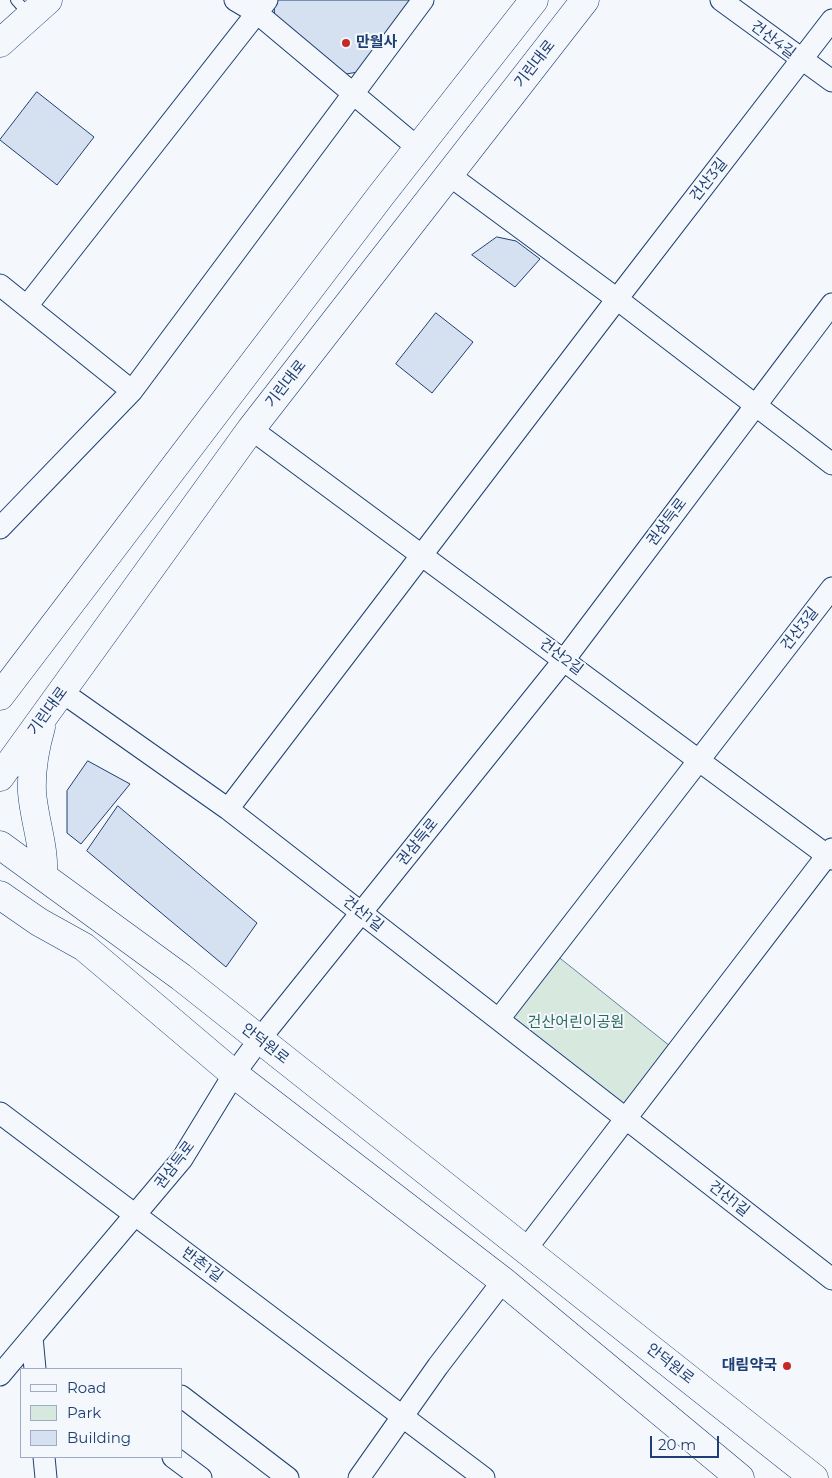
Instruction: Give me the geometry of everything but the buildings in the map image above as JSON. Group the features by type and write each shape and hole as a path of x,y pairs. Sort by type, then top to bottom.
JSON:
{"street":[{"path":"235,0 262,6 354,92 418,148"},
{"path":"0,528 132,392 423,0"},
{"path":"3,690 418,148 534,0"},
{"name":"기린대로","path":"0,777 251,430 586,0"},
{"name":"건산4길","path":"721,0 802,61 832,81"},
{"path":"0,43 31,5"},
{"path":"27,306 262,6"},
{"name":"건산4길","path":"802,61 832,20"},
{"name":"건산3길","path":"616,298 802,61"},
{"path":"449,174 616,298 832,464"},
{"path":"0,285 132,392"},
{"path":"228,809 616,298"},
{"name":"권삼득로","path":"0,1375 182,1159 234,1074 259,1040 564,660 832,304"},
{"name":"건산2길","path":"251,430 699,760 830,854 627,1119"},
{"name":"건산3길","path":"699,760 832,588"},
{"name":"건산1길","path":"62,692 228,809 832,1279"},
{"path":"43,717 36,746 32,776 44,860 43,876"},
{"path":"499,1019 699,760"},
{"name":"안덕원로","path":"0,845 181,977 814,1478"},
{"path":"0,895 39,922 84,947 234,1074 503,1281 740,1478"},
{"path":"0,918 39,922"},
{"name":"반촌1길","path":"0,1113 484,1478"},
{"path":"526,1249 627,1119"},
{"path":"359,1478 438,1366 503,1281"},
{"path":"32,1337 35,1368"},
{"path":"182,1397 288,1478"},
{"path":"44,1458 46,1478"},
{"path":"174,1458 201,1478"}],"green space":[{"name":"건산어린이공원","path":"556,955 675,1050 632,1104 620,1108 514,1024 511,1012"}],"place":[{"name":"만월사","path":"346,43"},
{"name":"대림약국","path":"787,1366"}]}
